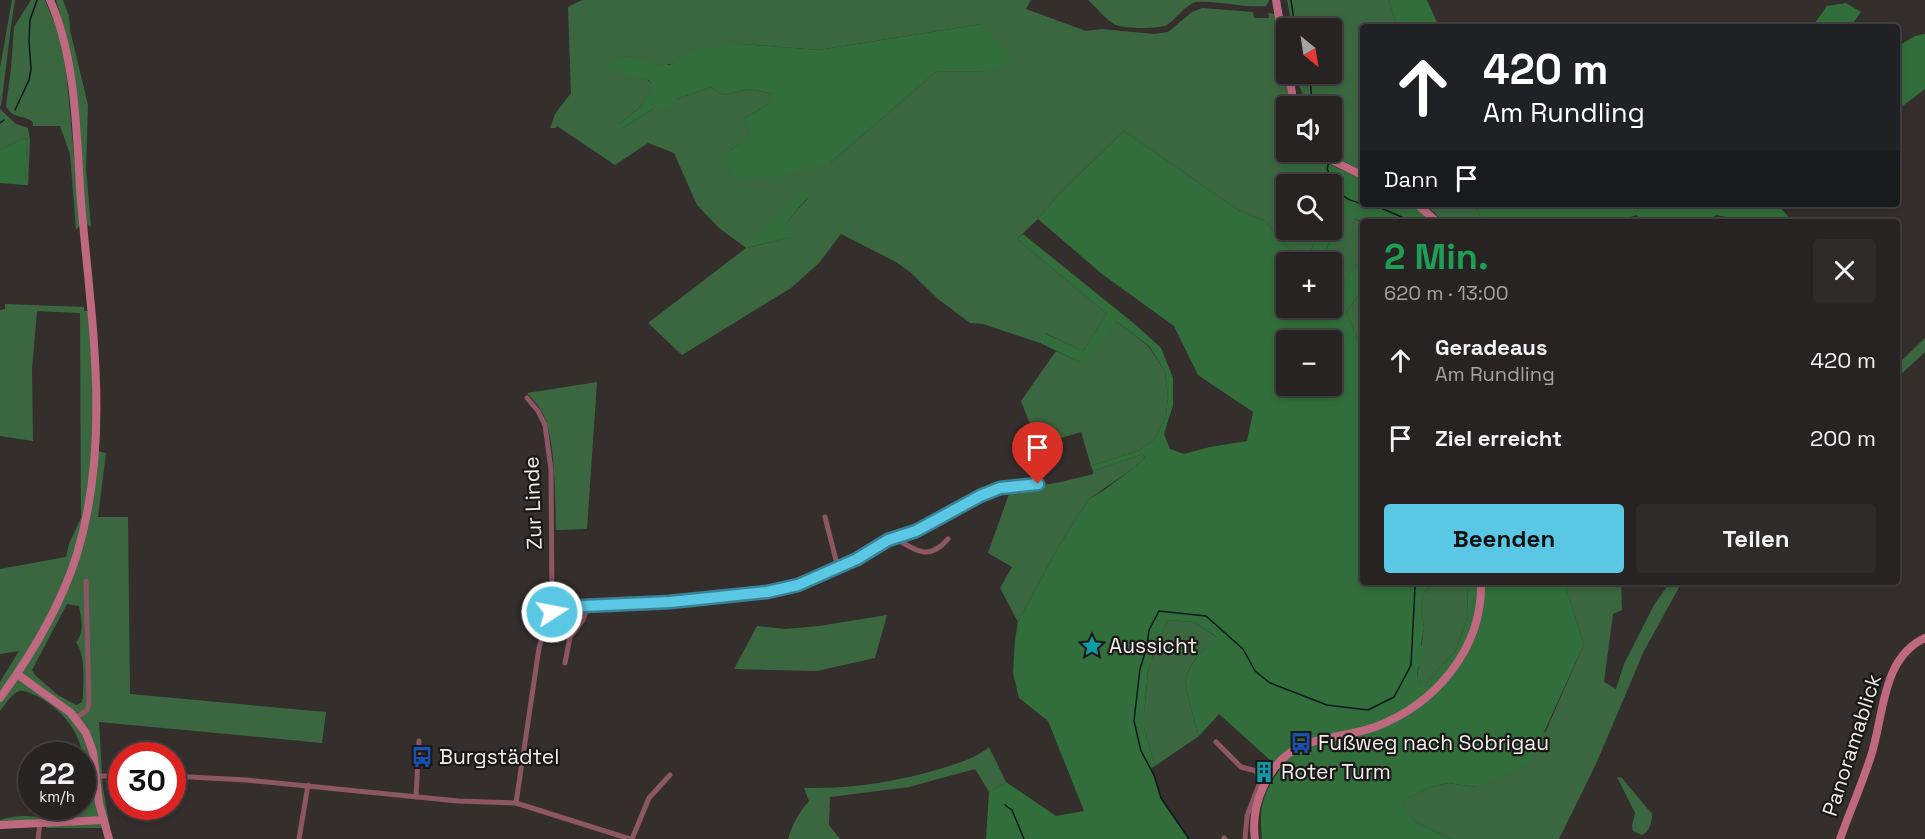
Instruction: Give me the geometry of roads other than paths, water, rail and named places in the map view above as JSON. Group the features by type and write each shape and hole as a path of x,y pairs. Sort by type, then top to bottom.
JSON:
{"main road":[{"path":"1276,0 1279,18"},
{"path":"0,698 40,637 58,602 77,555 90,498 97,440 95,367 70,70 64,39 52,3"},
{"path":"1335,162 1360,174"},
{"path":"1420,207 1434,219"},
{"path":"1255,839 1255,809 1263,786 1285,757 1296,749 1375,727 1402,713 1435,689 1461,659 1471,641 1480,607 1481,585"},
{"name":"Panoramablick","path":"1840,839 1872,754 1889,681 1903,654 1925,638"},
{"path":"17,674 76,718 89,742"},
{"path":"96,782 109,839"},
{"path":"0,825 103,820"}],"street":[{"name":"Zur Linde","path":"527,398 538,411 545,426 551,470 552,612"},
{"path":"516,803 539,648 546,623 552,612 562,608 670,602 767,592 798,585 838,568 888,540 916,531 958,507 1000,488 1038,484"},
{"path":"825,517 838,568"},
{"path":"896,539 925,553 942,547 948,539"},
{"path":"76,718 87,710 89,704 86,581"},
{"path":"565,663 570,637 583,620 588,606"},
{"path":"416,797 419,741"},
{"path":"1216,742 1241,767 1256,771"},
{"path":"1256,771 1262,765 1273,771"},
{"path":"1245,839 1247,816 1260,782 1256,771"},
{"path":"186,777 308,785 416,797 516,803 631,839 649,798 670,775"},
{"path":"299,839 308,785"},
{"path":"38,839 40,823"}],"waterway":[{"path":"15,110 29,80 31,69 30,20 37,0"},
{"path":"1291,0 1294,18"},
{"path":"1311,84 1311,96"},
{"path":"0,123 4,120"},
{"path":"1329,162 1327,169 1340,192 1344,197 1360,202"},
{"path":"1379,207 1406,219"},
{"path":"1189,839 1161,798 1154,775 1141,751 1134,721 1140,669 1149,630 1159,611 1206,616 1243,649 1255,671 1270,683 1327,705 1368,710 1394,697 1411,665 1415,587 1417,585"},
{"path":"1005,805 1012,810 1024,839"}],"place":[{"name":"Aussicht","path":"1092,646"},
{"name":"Fußweg nach Sobrigau","path":"1301,743"},
{"name":"Burgstädtel","path":"422,757"},
{"name":"Roter Turm","path":"1264,772"}]}
